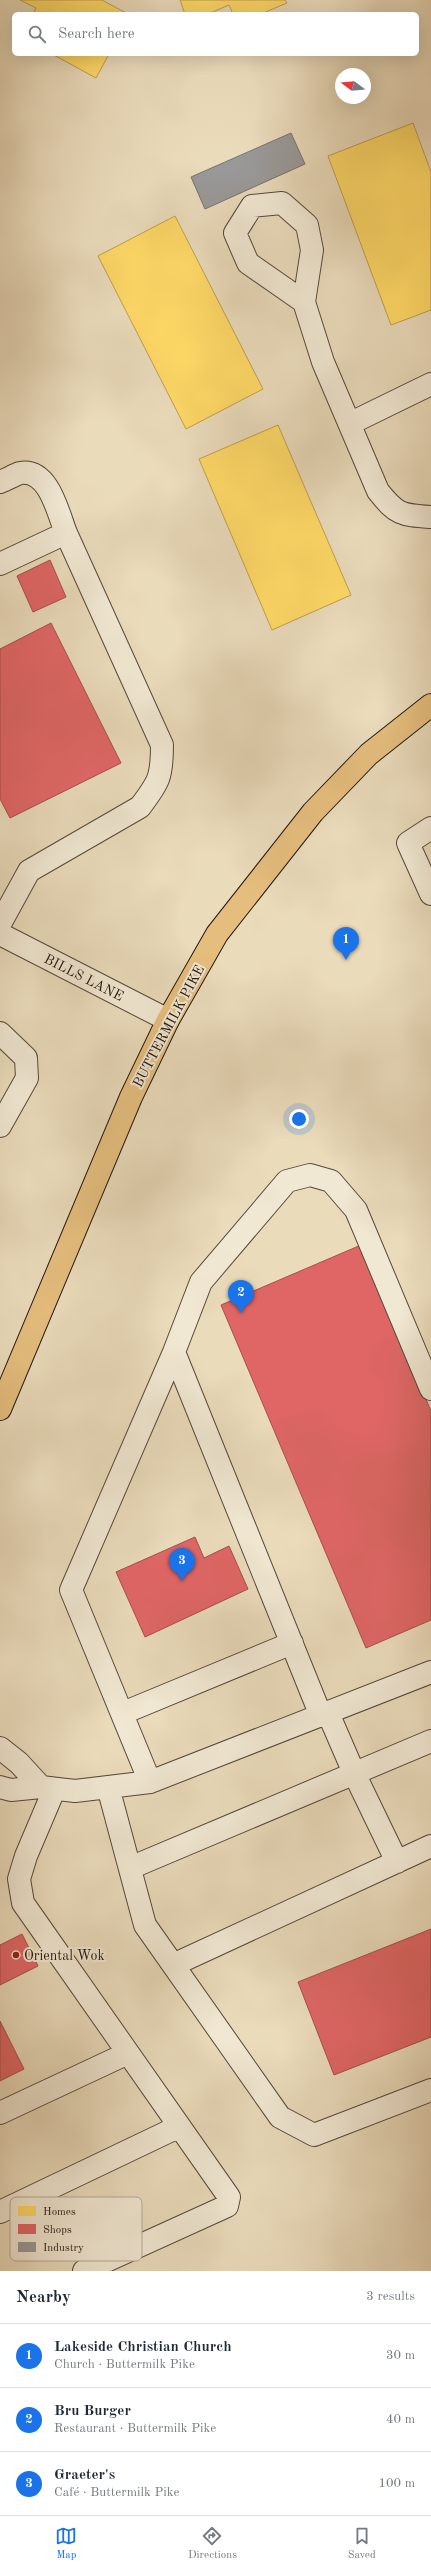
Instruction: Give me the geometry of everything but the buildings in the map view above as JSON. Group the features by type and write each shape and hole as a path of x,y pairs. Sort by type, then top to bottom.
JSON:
{"main road":[{"name":"BUTTERMILK PIKE","path":"0,1409 131,1097 168,1020 217,934 313,812 369,754 431,705"}],"street":[{"path":"304,302 323,362 351,424 378,491 389,505 404,515 431,516"},
{"path":"351,424 431,384"},
{"path":"0,482 20,474 35,474 45,482 66,533 162,745 162,771 152,791 140,807 29,871 0,924"},
{"path":"0,564 66,533"},
{"path":"431,828 408,843 431,894"},
{"name":"BILLS LANE","path":"0,934 168,1020"},
{"path":"0,1033 26,1058 27,1078 0,1126"},
{"path":"150,1782 123,1713 71,1590 174,1352 201,1282 287,1180 310,1175 331,1181 356,1210 431,1389"},
{"path":"174,1352 292,1643 325,1715 397,1862"},
{"path":"123,1713 292,1643"},
{"path":"0,1787 11,1790 48,1788 75,1791 150,1782 325,1715 431,1672"},
{"path":"130,1868 431,1741"},
{"path":"0,1748 48,1788"},
{"path":"108,1787 145,1925 280,2117 314,2135 431,2090"},
{"path":"48,1788 19,1879 23,1903 126,2054 229,2197 227,2206 142,2245"},
{"path":"173,1964 431,1846"},
{"path":"0,2113 126,2054"},
{"path":"31,2197 178,2127"},
{"path":"0,2212 10,2207"},
{"path":"84,2271 106,2261"}],"place":[{"name":"Lakeside Christian Church","path":"346,960"},
{"name":"Bru Burger","path":"241,1313"},
{"name":"Graeter's","path":"182,1581"},
{"name":"Oriental Wok","path":"16,1955"}]}
